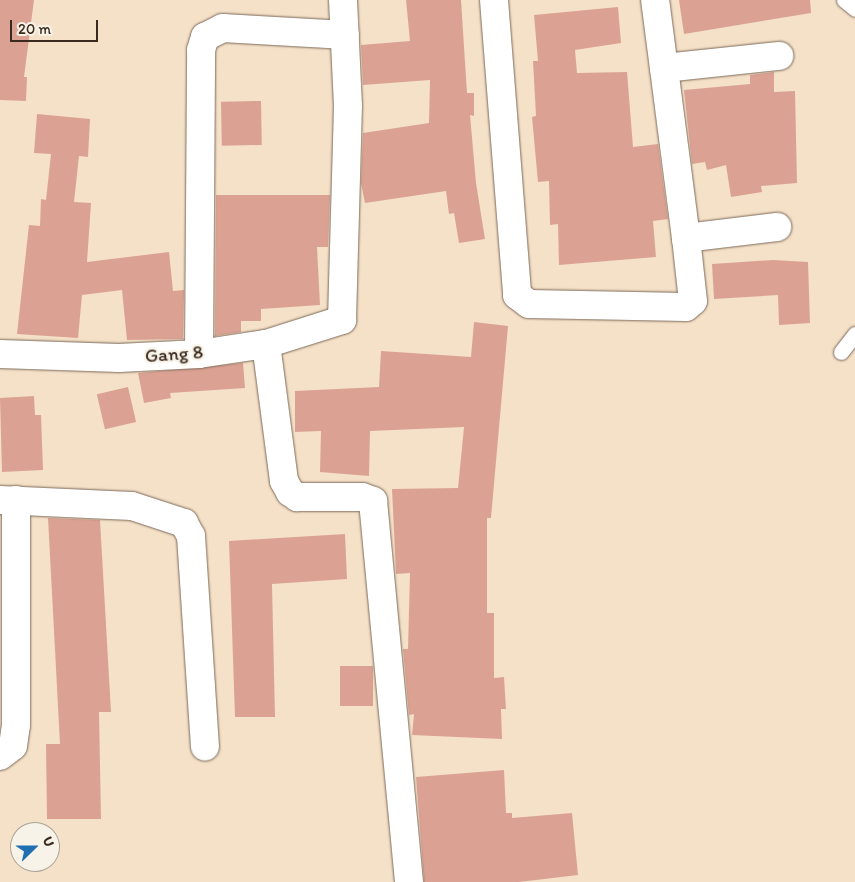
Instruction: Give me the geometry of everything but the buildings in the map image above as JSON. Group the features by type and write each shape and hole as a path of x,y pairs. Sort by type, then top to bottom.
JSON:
{"street":[{"path":"200,354 201,50 205,37 223,28 345,35 343,0"},
{"path":"494,0 515,289 519,298 529,304 686,307 692,301 686,238 655,0"},
{"name":"Gang 8","path":"0,354 119,358 200,354 266,344 343,317 348,106 345,35"},
{"path":"664,68 779,56"},
{"path":"686,238 777,227"},
{"path":"266,344 284,481 290,492 298,497 362,497 373,501 409,882"},
{"path":"0,756 13,746 16,725 8,500 132,506 184,523 191,536 205,747"}],"lane":[{"path":"844,0 855,9"},
{"path":"841,352 855,334"}]}
